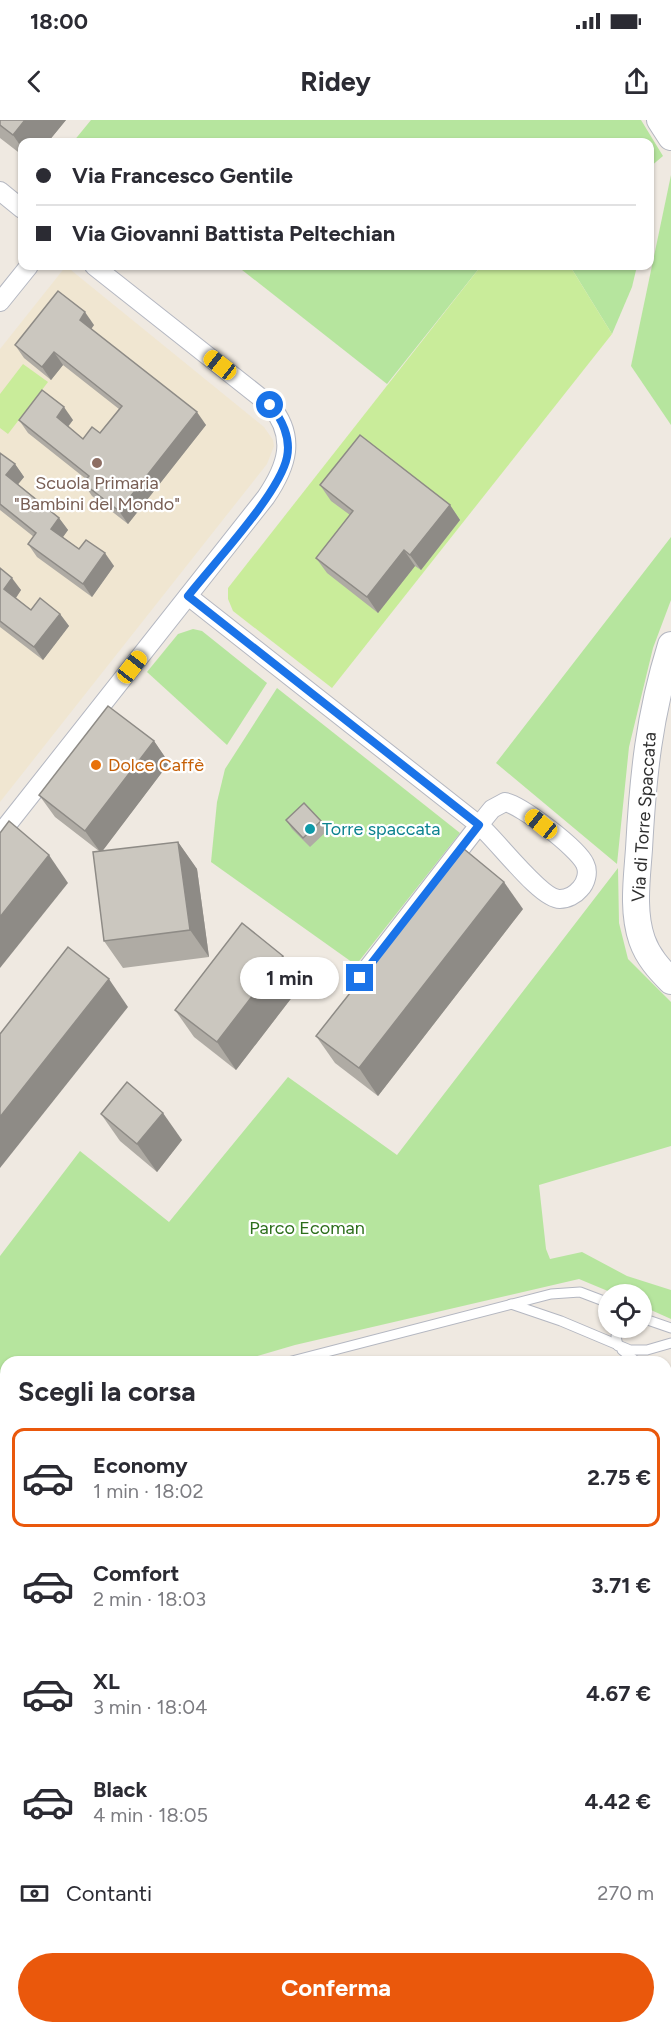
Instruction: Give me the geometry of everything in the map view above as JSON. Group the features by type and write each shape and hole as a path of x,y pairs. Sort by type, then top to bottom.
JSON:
{"street":[{"path":"660,120 671,137"},
{"path":"0,191 18,206"},
{"path":"0,302 26,270"},
{"path":"0,834 279,477 287,457 286,434 280,418 257,393 99,270"},
{"path":"188,596 479,825 548,896 556,899 566,898 577,892 585,883 587,869 581,857 518,806 505,802 498,805 479,825 360,978"},
{"name":"Via di Torre Spaccata","path":"671,645 655,703 644,761 637,895 642,940 652,960 671,981"}],"lane":[{"path":"311,1356 511,1304 573,1291 598,1299"},
{"path":"511,1304 561,1321 618,1346 639,1351 671,1343"},
{"path":"652,1321 671,1328"},
{"path":"616,1338 618,1346 630,1356"}],"shaded area":[{"path":"63,270 71,270 264,427 273,440 274,446 267,464 0,802 0,349"}],"green space":[{"path":"91,120 641,120 652,138 76,138"},
{"path":"654,141 663,156 654,164"},
{"path":"671,175 671,425 631,366 651,270 654,270 654,256"},
{"path":"242,270 478,270 387,384"},
{"path":"478,270 572,270 612,334 332,688 233,611 228,599 228,588"},
{"path":"572,270 636,270 632,287 612,334"},
{"path":"23,364 48,382 8,434 0,428 0,394"},
{"path":"671,537 671,600 653,648 629,747 617,864 496,763"},
{"path":"193,629 202,631 267,683 227,745 147,672 178,634"},
{"path":"277,688 460,833 356,965 211,862 217,802 225,769"},
{"name":"Parco Ecoman","path":"618,868 619,923 628,959 671,1002 671,1146 539,1185 546,1249 550,1259 582,1252 627,1276 671,1290 671,1319 652,1310 652,1284 598,1284 598,1287 579,1279 295,1345 257,1356 0,1356 0,1256 80,1151 169,1222 288,1077 397,1155"}],"building":[{"path":"0,120 25,120 13,135 0,125"},
{"path":"58,291 85,312 80,320 197,412 119,511 83,483 89,476 19,420 42,390 64,407 57,417 83,439 92,427 100,433 122,406 54,352 42,367 15,345"},
{"path":"360,435 450,505 410,555 404,550 367,597 316,558 353,511 320,485"},
{"path":"0,453 15,464 6,475 59,518 51,529 79,549 86,540 105,553 83,584 28,544 36,533 0,504"},
{"path":"0,568 12,578 4,589 31,610 40,598 60,614 34,647 0,621"},
{"path":"108,706 154,741 85,831 39,795"},
{"path":"304,803 321,821 303,838 286,820"},
{"path":"9,821 49,855 0,917 0,833"},
{"path":"178,842 190,930 104,941 93,852"},
{"path":"464,849 504,882 359,1068 316,1036"},
{"path":"242,923 283,956 217,1042 175,1010"},
{"path":"68,947 109,979 0,1117 0,1034"},
{"path":"127,1082 163,1113 137,1144 101,1114"}],"place":[{"name":"Scuola Primaria \"Bambini del Mondo\"","path":"97,463"},
{"name":"Dolce Caffè","path":"96,765"},
{"name":"Torre spaccata","path":"310,829"}],"route":[{"path":"270,405 280,418 286,434 288,449 284,468 266,497 188,596 479,825 360,978"}]}
